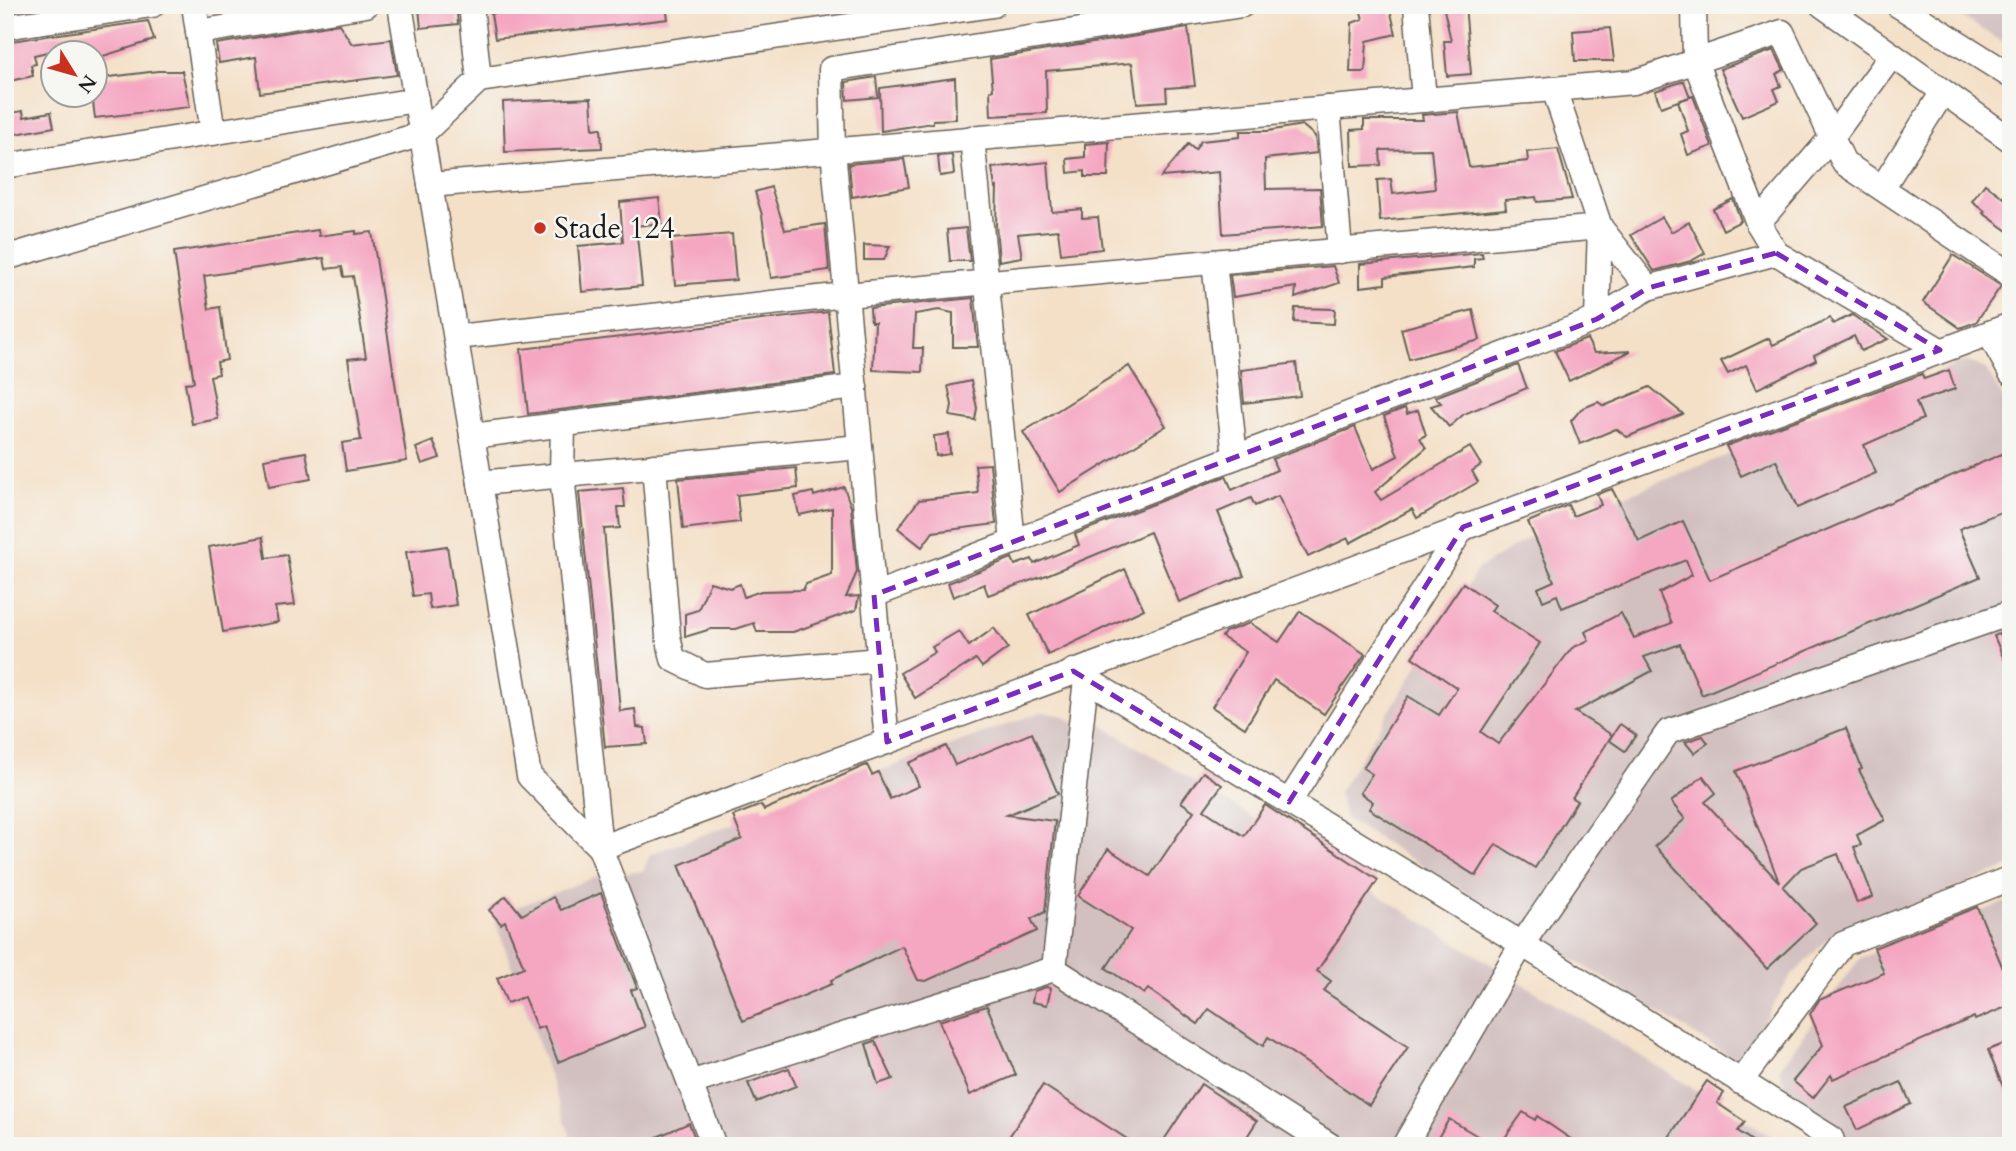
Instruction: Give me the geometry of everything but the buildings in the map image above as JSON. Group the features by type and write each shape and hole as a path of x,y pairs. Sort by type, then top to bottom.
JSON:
{"street":[{"path":"5,27 75,11 152,5"},
{"path":"194,5 213,133"},
{"path":"198,32 285,12 366,5"},
{"path":"400,5 529,776 600,848"},
{"path":"5,258 422,134 479,80 993,5"},
{"path":"887,742 833,150 831,69 1242,5"},
{"path":"1416,5 1424,100"},
{"path":"1693,5 1695,61 1758,223 1776,253 1940,350"},
{"path":"1822,5 2011,140"},
{"path":"1898,5 2011,76"},
{"path":"476,6 479,80"},
{"path":"430,185 1634,82 1782,32 1844,163 2011,275"},
{"path":"1758,223 1832,137 1892,55"},
{"path":"1554,89 1600,227 1648,288"},
{"path":"1882,188 1943,92"},
{"path":"5,166 416,100"},
{"path":"1328,108 1340,251"},
{"path":"972,138 1013,542"},
{"path":"456,337 846,296 1600,227"},
{"path":"1597,319 1600,227"},
{"path":"874,595 1597,319 1648,288 1776,253"},
{"path":"1214,262 1234,457"},
{"path":"600,848 887,742 1080,675 1463,527 2000,329 2011,373"},
{"path":"472,436 855,387"},
{"path":"563,424 562,475 600,848 715,1146"},
{"path":"480,483 860,447"},
{"path":"654,466 668,636 673,659 705,675 880,660"},
{"path":"1289,803 1463,527"},
{"path":"1404,1146 1522,944 1668,733 2011,613"},
{"path":"1080,675 1522,944 1831,1138 1834,1146"},
{"path":"1054,969 1080,675"},
{"path":"1740,1082 1843,944 2011,878"},
{"path":"690,1083 1054,969 1331,1146"}],"highlighted area":[{"path":"1776,253 1940,350 1463,527 1289,802 1073,671 887,742 874,595 1597,319 1648,288"}],"shaded area":[{"path":"1942,5 2011,5 2011,47"},
{"path":"1966,361 1986,369 2011,412 2011,866 1827,939 1789,979 1739,1062 1345,818 1339,792 1478,569 1548,526"},
{"path":"1042,712 1064,716 1088,733 1092,719 1787,1146 574,1146 494,916 595,877 643,871 650,854"},
{"path":"2011,900 2011,1146 1846,1146 1838,1129 1788,1094 1779,1069 1860,958"}],"place":[{"name":"Stade 124","path":"540,228"}]}
